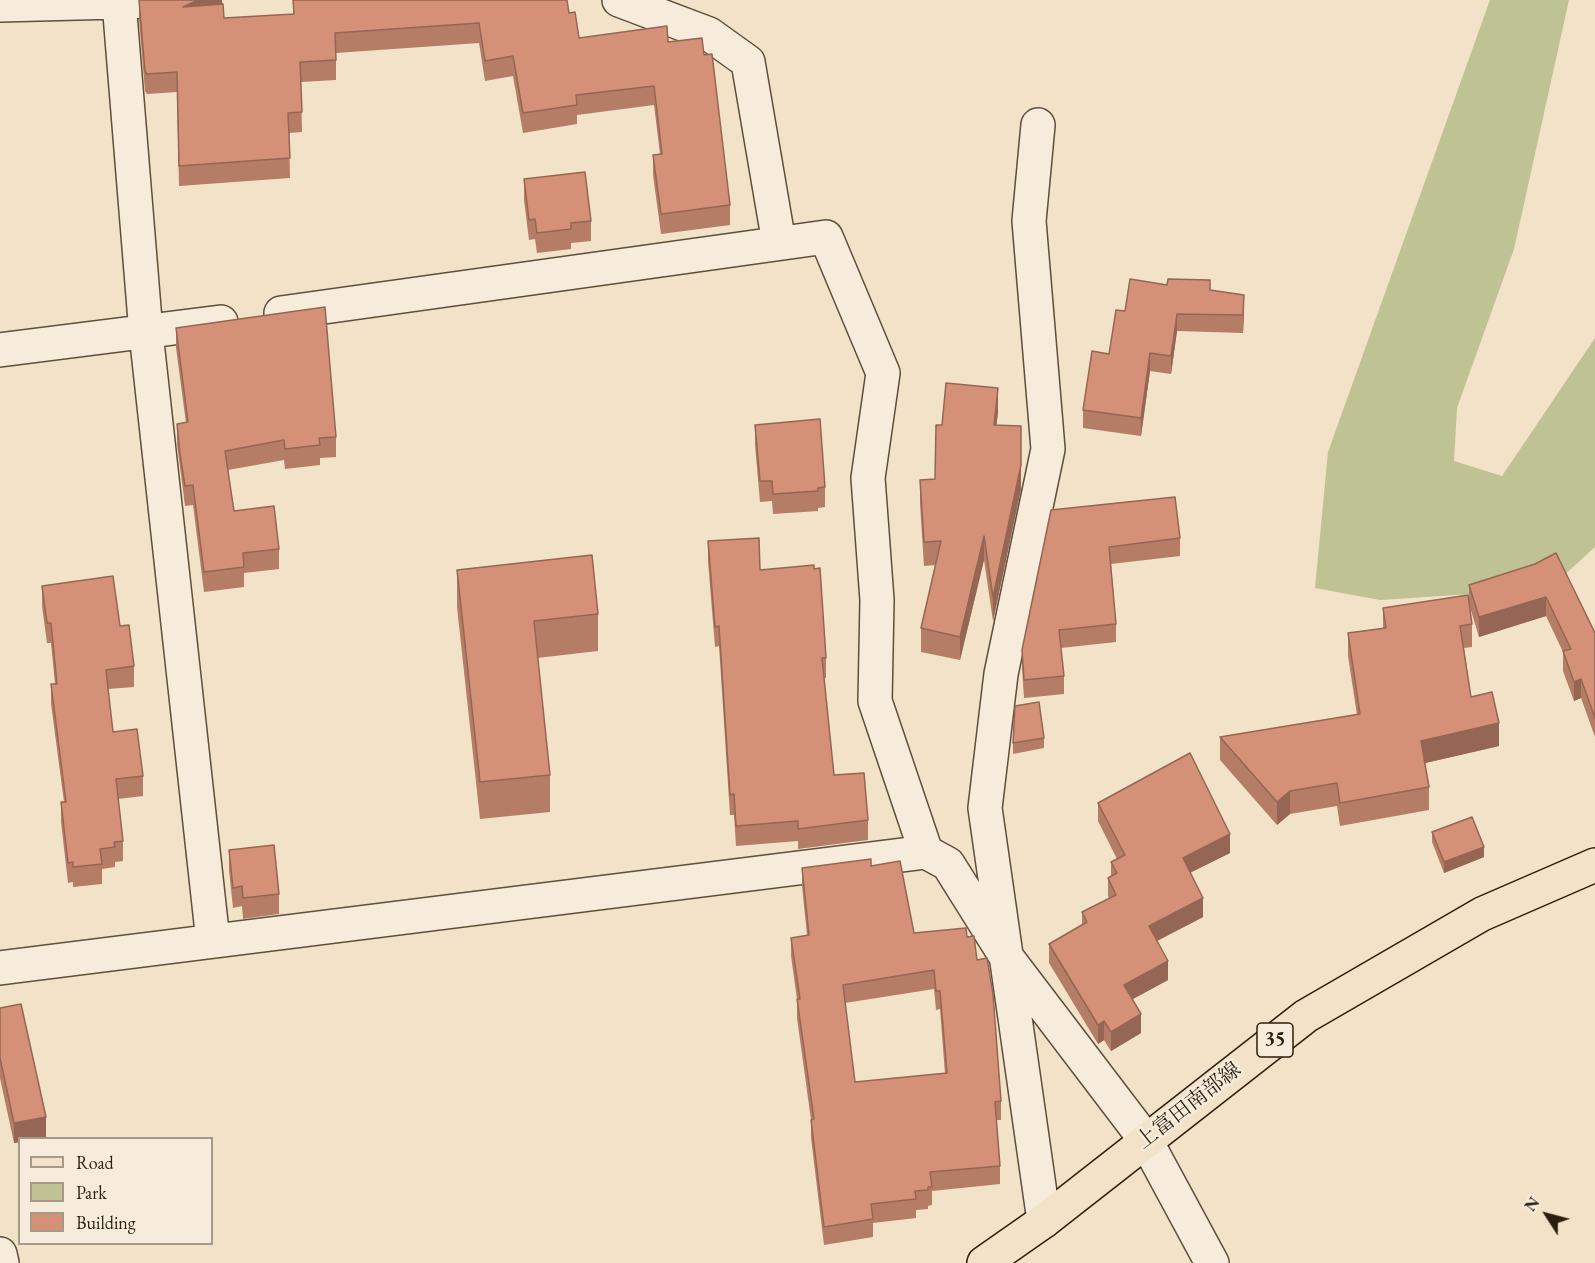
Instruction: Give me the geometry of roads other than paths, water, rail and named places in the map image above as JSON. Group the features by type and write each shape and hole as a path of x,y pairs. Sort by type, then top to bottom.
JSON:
{"main road":[{"name":"上富田南部線","path":"984,1263 1044,1221 1145,1139 1306,1016 1482,914 1595,865"}],"street":[{"path":"0,5 195,0"},
{"path":"619,0 709,34 748,62 779,243"},
{"path":"119,2 146,333 213,941"},
{"path":"1038,124 1029,221 1048,449 1001,674 985,808 1044,1221"},
{"path":"0,350 146,333 826,237 883,373 868,478 876,600 875,701 926,852"},
{"path":"0,968 926,852 948,864 1005,956 1145,1139 1212,1263"},
{"path":"0,1254 2,1263"}]}
